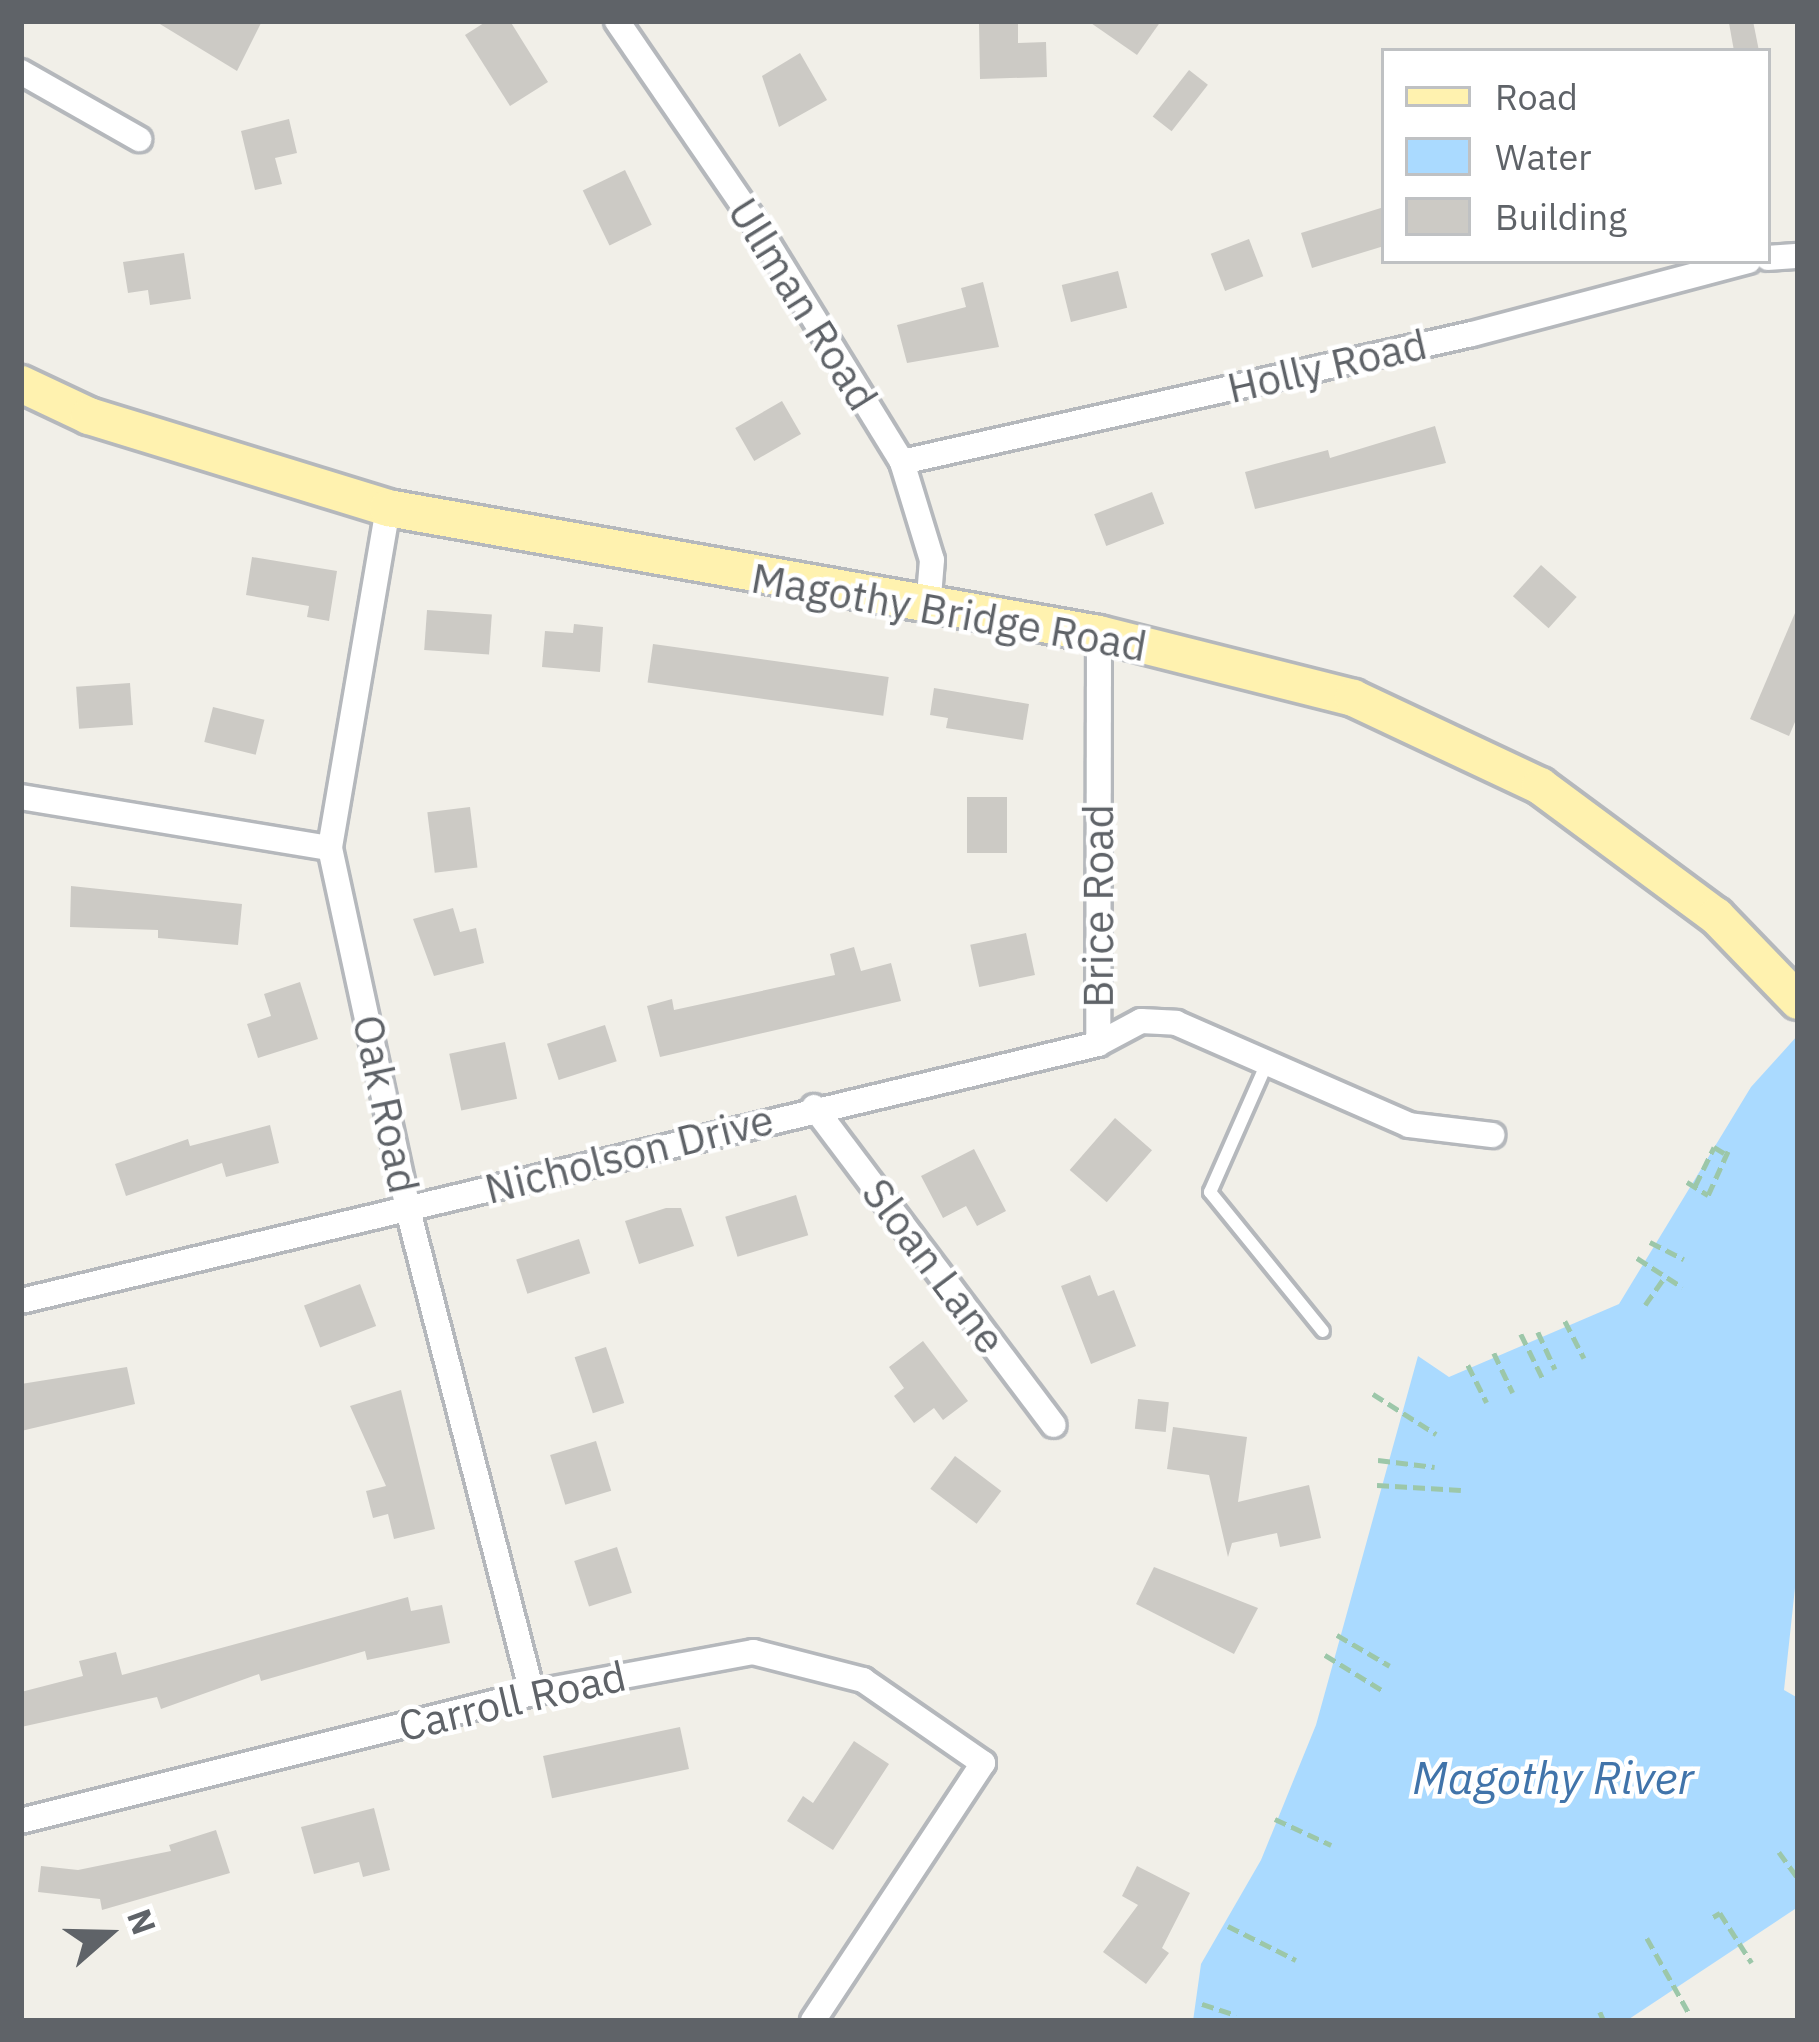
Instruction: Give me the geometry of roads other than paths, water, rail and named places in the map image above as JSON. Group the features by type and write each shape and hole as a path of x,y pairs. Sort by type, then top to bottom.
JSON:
{"main road":[{"name":"Magothy Bridge Road","path":"21,384 89,416 388,508 928,609 1099,634 1286,678 1455,740 1540,786 1716,916 1790,993"}],"street":[{"name":"Ullman Road","path":"617,21 752,218 902,462 932,560 928,609"},
{"path":"21,72 139,140"},
{"name":"Holly Road","path":"902,462 1472,334 1738,264"},
{"name":"Oak Road","path":"388,508 330,848 409,1210 532,1693"},
{"name":"Brice Road","path":"1099,634 1098,1044 1141,1021 1177,1023 1409,1125 1492,1135"},
{"path":"21,797 330,848"},
{"name":"Nicholson Drive","path":"21,1301 409,1210 814,1107 1098,1044"},
{"name":"Sloan Lane","path":"814,1107 1054,1425"},
{"name":"Carroll Road","path":"21,1821 532,1693 753,1652 863,1680 983,1763 813,2021"}],"lane":[{"path":"1267,1063 1210,1192 1323,1330"}],"water":[{"name":"Magothy River","path":"1798,1035 1798,1560 1784,1690 1798,1698 1798,1907 1626,2021 1193,2021 1201,1964 1261,1860 1316,1725 1418,1356 1449,1377 1619,1304 1751,1087"}]}
